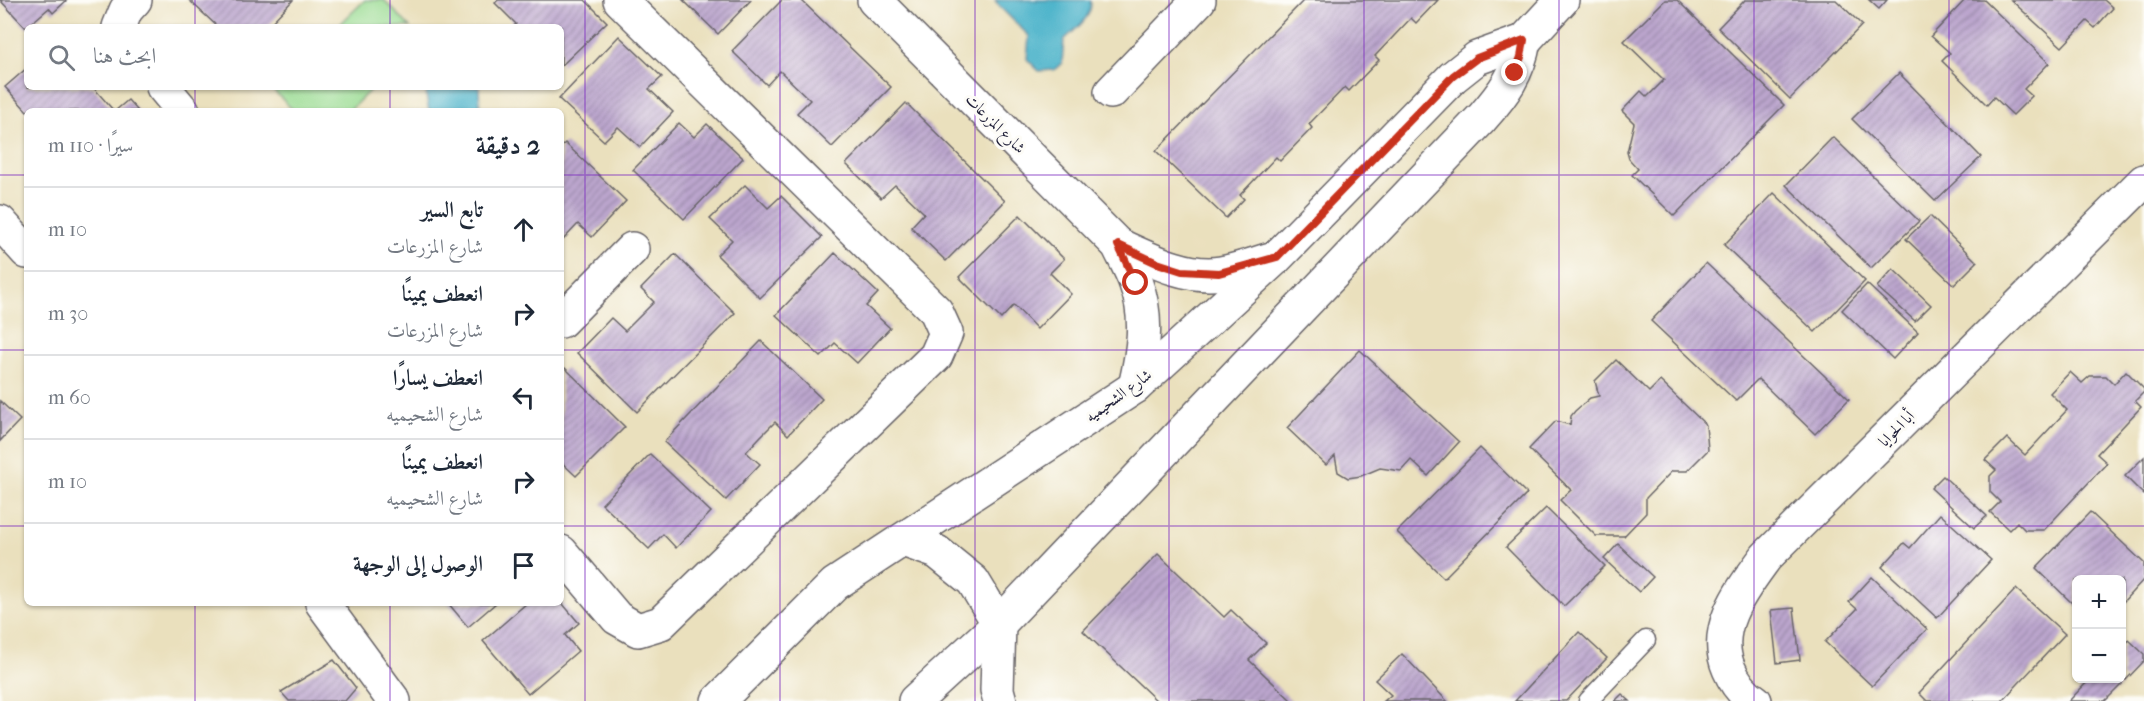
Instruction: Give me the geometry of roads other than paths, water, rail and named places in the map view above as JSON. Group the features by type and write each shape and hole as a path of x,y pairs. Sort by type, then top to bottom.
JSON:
{"street":[{"path":"120,24 126,10 135,0"},
{"path":"564,556 617,618 638,630 661,623 936,356 946,333 936,311 620,0"},
{"name":"شارع المزرعات","path":"874,0 1118,245 1136,283 1144,312 1144,347 1135,387"},
{"path":"1111,92 1199,0"},
{"name":"شارع الشحيميه","path":"718,701 835,584 1135,387 1277,257 1453,76 1477,58 1524,40 1562,0"},
{"name":"شارع الشحيميه","path":"915,701 999,624 1482,118 1502,94 1515,73 1524,40"},
{"path":"166,90 180,108"},
{"name":"أبا الحوايا","path":"1755,701 1735,683 1725,660 1722,644 1729,616 1744,586 1766,557 2144,181"},
{"path":"0,222 24,249"},
{"name":"شارع المزرعات","path":"1118,245 1157,263 1182,271 1219,273 1277,257"},
{"path":"564,318 632,249"},
{"path":"903,540 937,552 973,581 999,624 997,690 1000,701"},
{"path":"324,606 394,701"}],"lane":[{"path":"1588,701 1646,640"}],"water":[{"path":"995,0 1090,0 1091,6 1087,17 1064,40 1062,63 1054,70 1039,71 1027,59 1029,36"},
{"path":"428,90 479,90 480,108 428,108 426,95"}]}
